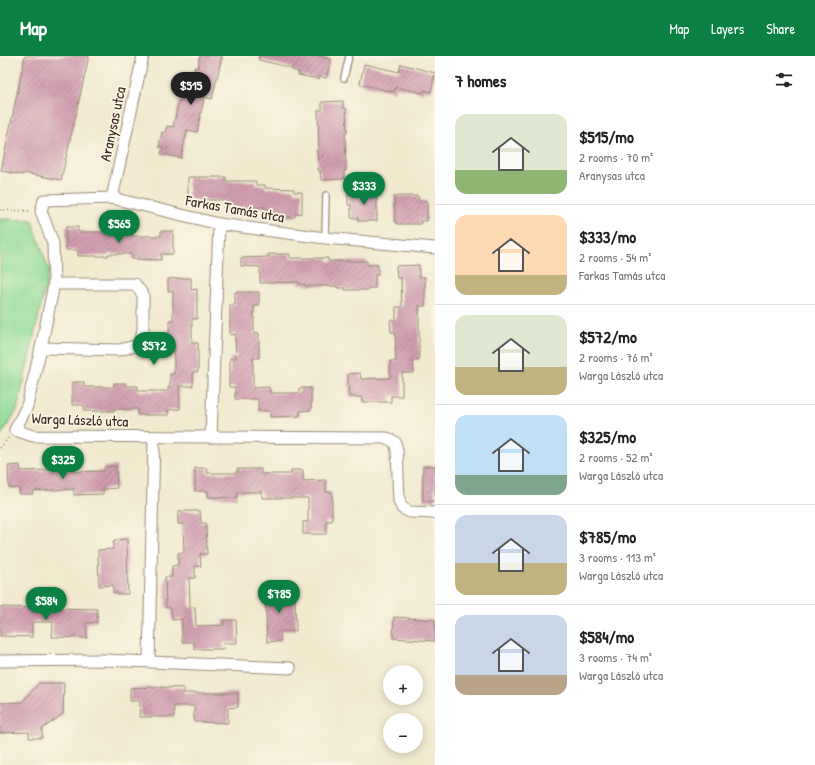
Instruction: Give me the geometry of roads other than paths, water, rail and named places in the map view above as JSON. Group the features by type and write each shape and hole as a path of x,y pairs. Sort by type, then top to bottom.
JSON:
{"street":[{"name":"Aranysas utca","path":"112,198 143,56"},
{"name":"Farkas Tamás utca","path":"41,211 44,200 112,198 219,224 325,238 435,248"},
{"name":"Warga László utca","path":"41,211 52,243 54,284 42,348 27,406 15,430 33,436 154,438 387,438 394,442 397,450 399,501 402,508 410,512 435,513"},
{"path":"211,437 219,224"},
{"path":"42,348 118,350 139,345 143,330 143,295 135,284 54,284"},
{"path":"149,661 154,438"},
{"path":"0,660 149,661 290,668"}],"lane":[{"path":"344,78 349,56"},
{"path":"325,238 326,195"}]}
